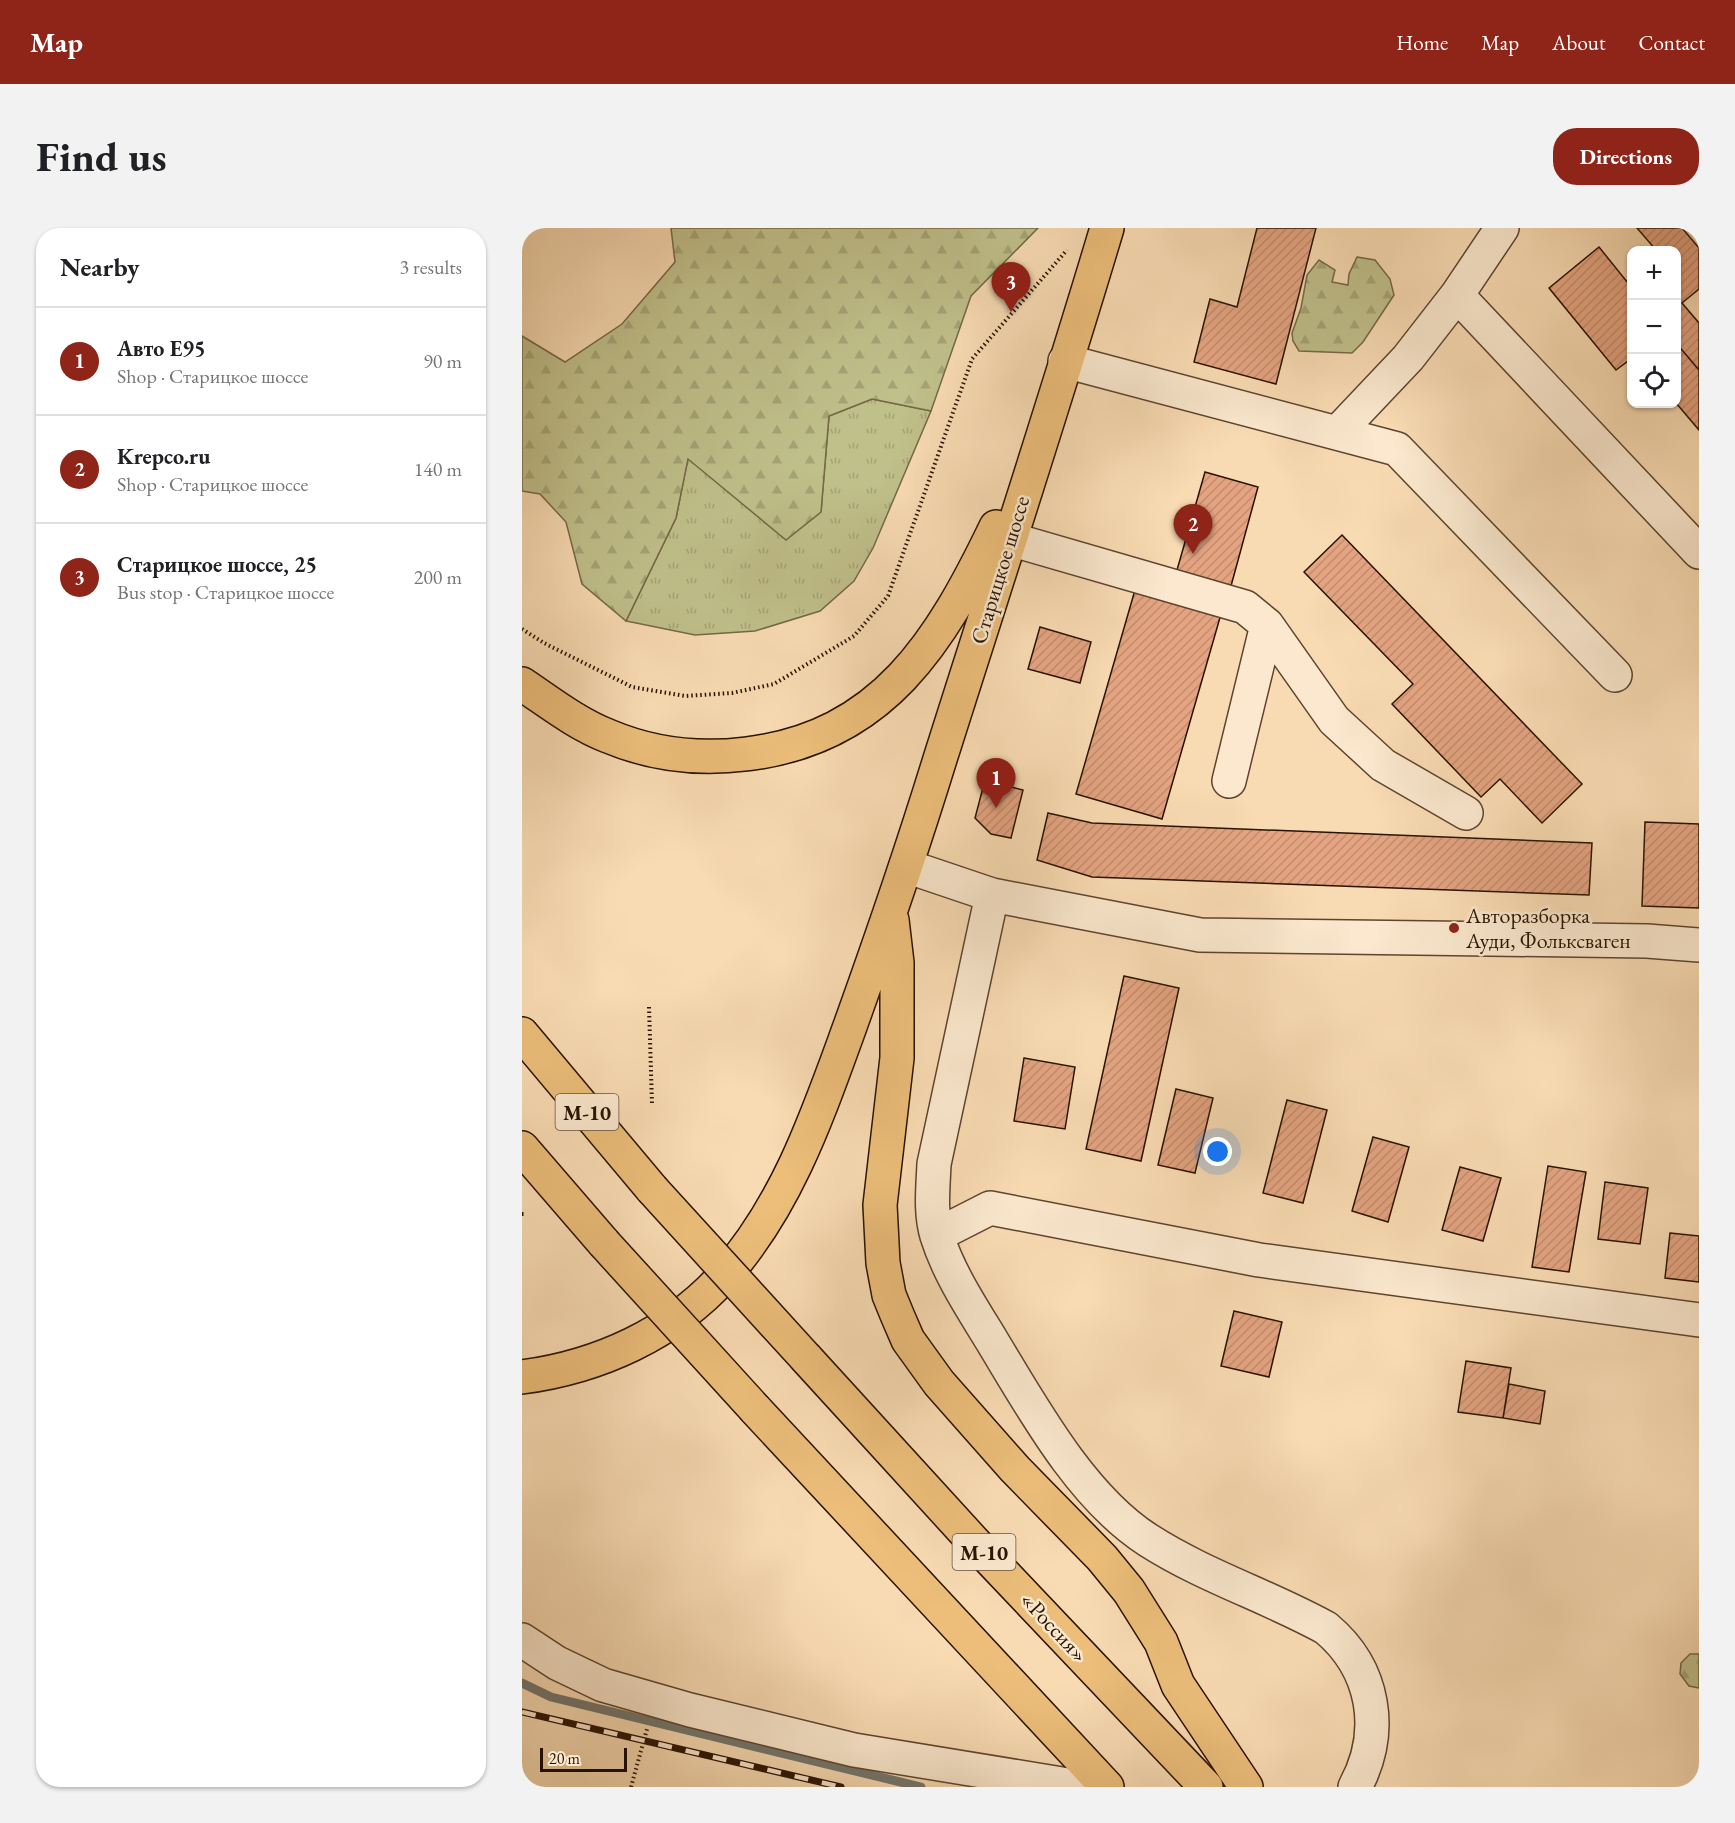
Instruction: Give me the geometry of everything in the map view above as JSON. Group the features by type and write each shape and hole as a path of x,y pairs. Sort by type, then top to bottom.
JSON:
{"main road":[{"name":"Старицкое шоссе","path":"522,1377 578,1367 625,1349 697,1303 725,1275 788,1184 803,1151 892,912 1103,239"},
{"path":"522,684 606,736 670,755 700,758 776,751 835,730 863,712 883,695 929,645 952,611 976,568 1046,423"},
{"path":"892,912 897,963 897,1058 880,1205 883,1263 890,1295 898,1317 908,1340 939,1383 1015,1469 1102,1558 1129,1591 1161,1642 1178,1685 1246,1787"},
{"name":"«Россия»","path":"522,1034 652,1189 806,1358 1206,1787"},
{"path":"522,1148 604,1243 755,1409 1107,1787"}],"street":[{"path":"1337,433 1408,358 1457,295 1502,228"},
{"path":"1457,295 1699,552"},
{"path":"1065,361 1396,449 1615,675"},
{"path":"1010,539 1245,607 1267,625 1334,720 1383,765 1466,813"},
{"path":"1229,781 1267,625"},
{"path":"906,866 992,895 1200,935 1635,941 1699,945"},
{"path":"992,895 934,1164 932,1201 937,1235 953,1275 1017,1383 1078,1472 1116,1515 1147,1539 1190,1564 1326,1628 1353,1656 1363,1673 1373,1711 1369,1753 1355,1787"},
{"path":"937,1235 990,1208 1259,1260 1699,1320"},
{"path":"522,1640 557,1663 603,1685 690,1710 854,1750 1080,1787"}],"path":[{"path":"522,629 544,644 632,687 685,696 732,693 774,684 854,636 888,596 972,359 1073,244 1103,239"},
{"path":"649,1007 652,1104"},
{"path":"632,1787 647,1728"}],"green space":[{"path":"671,228 1038,228 971,296 931,411 872,399 829,416 821,512 786,540 688,459 676,518 626,621 582,584 566,522 540,494 522,491 522,336 565,362 622,324 675,262"},
{"path":"1357,257 1375,260 1390,279 1394,295 1363,342 1352,353 1299,351 1293,341 1292,333 1301,308 1307,275 1319,260 1335,270 1332,282 1348,285 1349,274"},
{"path":"872,399 931,411 873,548 854,581 820,611 755,631 695,635 626,621 676,518 688,458 821,511 829,416"},
{"path":"1690,1654 1699,1654 1699,1688 1689,1686 1680,1674 1681,1663"}],"building":[{"path":"1257,228 1316,228 1276,384 1194,362 1210,299 1237,307"},
{"path":"1637,228 1682,228 1699,248 1699,289 1682,303 1699,323 1699,370 1681,349 1681,246 1653,246"},
{"path":"1599,247 1627,282 1627,362 1616,370 1549,288"},
{"path":"1681,349 1699,370 1699,430 1680,408"},
{"path":"1205,472 1258,487 1231,586 1177,570"},
{"path":"1342,535 1582,784 1542,823 1500,779 1481,797 1392,704 1413,684 1304,572"},
{"path":"1135,590 1221,614 1162,819 1076,794"},
{"path":"1040,627 1091,642 1080,683 1028,669"},
{"path":"985,780 1023,790 1011,838 991,834 975,818"},
{"path":"1048,813 1092,823 1592,843 1589,895 1092,877 1037,860"},
{"path":"1645,822 1699,824 1699,908 1642,906"},
{"path":"1124,976 1179,988 1141,1161 1086,1149"},
{"path":"1024,1058 1075,1067 1065,1129 1014,1121"},
{"path":"1176,1089 1213,1098 1195,1173 1158,1165"},
{"path":"1287,1100 1327,1110 1303,1203 1263,1193"},
{"path":"1373,1137 1409,1147 1388,1222 1352,1211"},
{"path":"1548,1166 1586,1172 1569,1272 1532,1267"},
{"path":"1460,1167 1501,1178 1483,1241 1442,1230"},
{"path":"1605,1182 1648,1188 1640,1244 1598,1239"},
{"path":"1670,1233 1699,1236 1699,1282 1665,1278"},
{"path":"1234,1311 1282,1322 1269,1377 1221,1366"},
{"path":"1466,1361 1511,1368 1503,1418 1458,1412"},
{"path":"1509,1384 1545,1391 1540,1424 1503,1418"}],"waterway":[{"path":"522,1683 551,1697 921,1787"}],"railway":[{"path":"522,1712 841,1787"}],"place":[{"name":"Старицкое шоссе, 25","path":"1011,312"},
{"name":"Krepco.ru","path":"1193,554"},
{"name":"Авто E95","path":"996,808"},
{"name":"Авторазборка Ауди, Фольксваген","path":"1454,928"}]}
